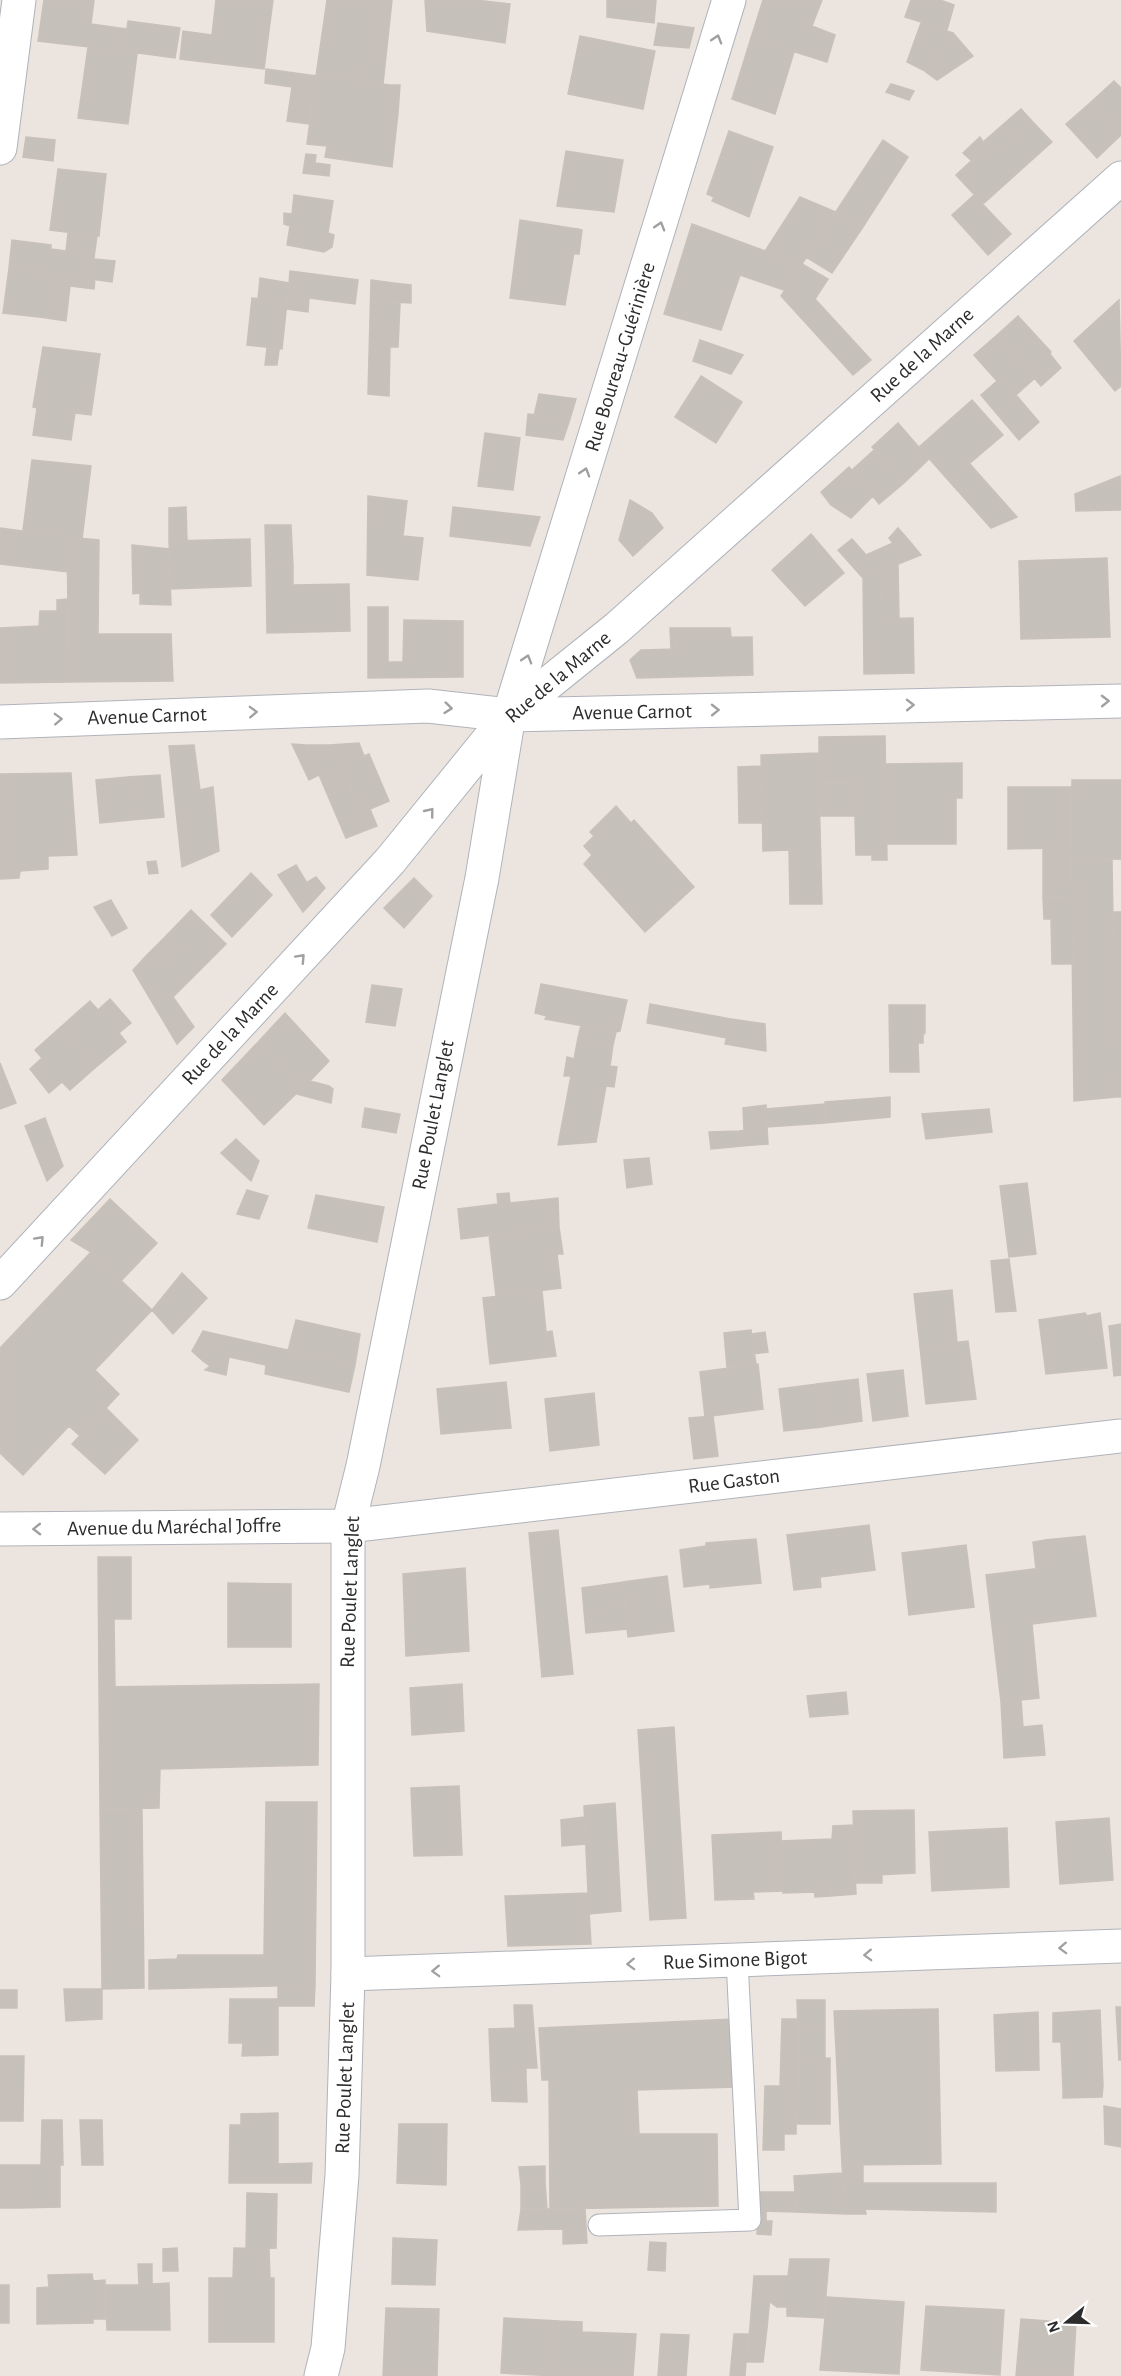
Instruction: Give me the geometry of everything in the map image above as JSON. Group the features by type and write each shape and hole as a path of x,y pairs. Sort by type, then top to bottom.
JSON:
{"street":[{"path":"0,148 19,0"},
{"name":"Rue Boureau-Guérinière","path":"509,715 729,0"},
{"name":"Rue de la Marne","path":"0,1283 390,861 509,715 617,628 1121,177"},
{"name":"Avenue Carnot","path":"0,722 428,706 509,715 1121,701"},
{"name":"Rue Poulet Langlet","path":"321,2376 328,2348 342,2175 348,1974 348,1526 363,1466 482,878 509,715"},
{"name":"Rue Gaston","path":"348,1526 1121,1436"},
{"name":"Avenue du Maréchal Joffre","path":"0,1529 348,1526"},
{"name":"Rue Simone Bigot","path":"348,1974 1121,1946"}],"lane":[{"path":"598,2225 750,2220 736,1960"}],"building":[{"path":"44,0 94,0 91,24 126,29 124,51 38,41"},
{"path":"216,0 273,0 264,69 180,59 183,31 212,35"},
{"path":"327,0 376,0 365,82 316,76"},
{"path":"376,0 392,0 383,84 365,82"},
{"path":"425,0 476,0 510,4 505,43 427,31"},
{"path":"607,0 656,0 654,23 607,17"},
{"path":"763,0 822,0 812,26 835,35 827,62 751,38"},
{"path":"911,0 940,0 954,5 947,30 905,17"},
{"path":"128,21 180,28 175,58 124,51"},
{"path":"658,23 694,28 689,48 654,45"},
{"path":"921,23 953,33 927,72 907,62"},
{"path":"953,33 973,56 937,80 926,72"},
{"path":"580,36 655,51 643,109 568,94"},
{"path":"751,38 794,52 775,114 732,99"},
{"path":"88,47 137,54 128,124 78,118"},
{"path":"266,69 316,76 309,124 287,121 292,87 265,83"},
{"path":"316,76 390,85 388,112 398,113 392,167 325,157 327,146 307,144"},
{"path":"1114,81 1121,88 1121,135 1090,103"},
{"path":"891,84 914,91 909,100 886,92"},
{"path":"390,85 400,85 398,113 388,112"},
{"path":"1090,103 1121,135 1097,158 1066,124"},
{"path":"1021,109 1031,120 994,153 987,146 972,161 963,153 980,137 983,142"},
{"path":"1031,120 1052,142 983,204 956,175 987,146 994,153"},
{"path":"729,131 773,147 749,217 712,201 714,197 707,194"},
{"path":"26,137 55,140 53,161 23,157"},
{"path":"883,140 908,157 863,227 837,210"},
{"path":"566,151 623,160 614,212 557,206"},
{"path":"306,154 316,155 315,163 330,165 329,176 303,173"},
{"path":"58,169 106,174 99,236 50,230"},
{"path":"294,195 333,201 328,233 334,235 332,247 324,252 287,245 290,226 284,224 284,213 292,214"},
{"path":"974,195 1011,234 988,255 952,215"},
{"path":"800,197 836,212 802,264 765,251"},
{"path":"837,210 863,227 832,273 806,257"},
{"path":"520,220 578,229 565,305 510,298"},
{"path":"692,224 802,264 784,290 740,275 721,330 664,314"},
{"path":"578,229 582,230 579,254 574,254"},
{"path":"68,233 97,236 91,279 9,268 12,240 51,245 51,249 66,251"},
{"path":"94,259 115,261 112,282 91,279"},
{"path":"802,264 828,279 815,299 871,360 853,375 781,296"},
{"path":"9,268 52,273 47,318 3,313"},
{"path":"290,271 358,280 355,304 309,298 308,312 287,309"},
{"path":"52,273 95,279 94,289 70,286 66,321 47,318"},
{"path":"260,278 290,283 287,302 258,299"},
{"path":"371,280 393,283 392,302 400,304 398,347 390,347 389,396 368,394"},
{"path":"393,283 411,285 411,303 392,302"},
{"path":"252,298 287,302 282,349 247,345"},
{"path":"1119,300 1121,386 1115,391 1074,341"},
{"path":"1018,316 1051,352 1050,354 1061,368 1041,386 997,335"},
{"path":"997,335 1035,378 1016,395 1039,422 1019,440 981,395 997,381 974,355"},
{"path":"700,340 743,355 731,374 693,361"},
{"path":"43,347 100,354 91,415 75,413 71,440 33,435 37,408 33,407"},
{"path":"267,348 279,350 277,365 265,365"},
{"path":"701,376 742,402 716,443 675,417"},
{"path":"539,394 576,399 570,419 534,416"},
{"path":"972,400 1003,435 949,481 919,447"},
{"path":"528,414 570,419 563,440 526,435"},
{"path":"898,423 929,459 904,483 872,447"},
{"path":"485,433 520,438 513,490 478,486"},
{"path":"874,450 904,483 879,504 852,470"},
{"path":"32,460 91,466 82,539 23,530"},
{"path":"969,463 1017,517 991,528 949,481"},
{"path":"849,467 873,496 851,518 831,505 821,492"},
{"path":"1120,476 1121,510 1076,511 1075,494"},
{"path":"368,496 407,501 403,536 423,538 418,580 367,575"},
{"path":"630,500 652,513 663,528 633,556 619,540"},
{"path":"186,507 187,541 169,541 169,508"},
{"path":"453,507 540,517 530,546 450,536"},
{"path":"265,525 291,525 293,566 266,566"},
{"path":"0,528 67,537 68,572 0,564"},
{"path":"898,528 912,544 901,554 889,538"},
{"path":"811,534 844,573 805,606 772,570"},
{"path":"67,537 99,540 98,634 171,634 173,681 69,682"},
{"path":"250,539 251,586 171,589 169,541"},
{"path":"852,539 866,555 893,543 901,554 912,544 921,555 863,578 838,550"},
{"path":"132,545 169,549 171,605 140,604 140,593 133,594"},
{"path":"1107,558 1110,637 1021,639 1019,561"},
{"path":"898,564 899,619 882,619 880,571"},
{"path":"266,566 293,566 293,585 349,584 350,631 267,633"},
{"path":"880,571 882,619 913,618 914,673 864,674 863,578"},
{"path":"67,599 69,682 0,683 0,628 39,626 40,611 57,611 57,600"},
{"path":"368,607 388,607 388,662 381,662 382,636 368,636"},
{"path":"404,620 463,621 463,677 368,678 368,636 382,636 381,662 403,662"},
{"path":"670,628 730,628 731,637 676,638 676,649 671,649"},
{"path":"752,637 753,675 637,678 630,660 641,650 676,649 676,638"},
{"path":"885,736 887,860 872,860 872,855 856,855 854,783 819,783 819,737"},
{"path":"359,743 364,756 369,754 389,801 370,809 377,826 369,829 330,745"},
{"path":"292,744 306,745 319,775 309,780"},
{"path":"194,745 200,790 213,787 219,851 182,867 169,746"},
{"path":"306,745 330,745 341,766 319,775"},
{"path":"818,753 822,904 790,904 789,850 763,851 761,755"},
{"path":"962,763 962,798 956,798 956,844 887,844 885,764"},
{"path":"341,766 369,829 346,838 319,775"},
{"path":"761,766 762,823 739,823 738,767"},
{"path":"71,773 77,855 48,856 48,869 20,871 19,878 0,879 0,774"},
{"path":"160,775 164,817 131,820 127,777"},
{"path":"127,777 131,820 100,823 96,780"},
{"path":"1072,780 1121,780 1121,859 1071,860"},
{"path":"819,783 854,783 855,816 819,816"},
{"path":"1008,787 1071,787 1071,848 1008,849"},
{"path":"616,806 631,823 634,820 694,887 645,932 584,864 592,855 584,846 594,836 590,832"},
{"path":"1043,848 1071,848 1072,897 1043,897"},
{"path":"1071,860 1112,860 1116,1097 1074,1101"},
{"path":"156,861 158,873 149,874 147,862"},
{"path":"296,865 316,898 303,912 278,875"},
{"path":"251,873 272,895 232,937 211,915"},
{"path":"316,877 325,888 316,898 306,883"},
{"path":"414,878 432,896 404,928 384,908"},
{"path":"1043,897 1072,897 1073,964 1052,964 1051,919 1044,919"},
{"path":"111,900 127,928 112,936 94,907"},
{"path":"191,910 226,944 173,997 194,1027 177,1044 133,970 145,957 157,969 177,949 165,937"},
{"path":"1113,912 1121,912 1121,1097 1116,1097"},
{"path":"165,937 177,949 157,969 145,957"},
{"path":"541,984 627,1000 620,1031 545,1019 547,1016 535,1013"},
{"path":"372,985 402,989 395,1026 366,1022"},
{"path":"110,999 131,1023 119,1033 126,1042 95,1068 64,1024 90,1001 98,1010"},
{"path":"650,1004 731,1019 726,1038 647,1023"},
{"path":"889,1005 925,1005 925,1033 923,1043 918,1043 919,1072 890,1072"},
{"path":"285,1013 329,1061 310,1081 333,1089 331,1103 297,1094 302,1088 259,1041"},
{"path":"731,1019 765,1024 766,1051 725,1044"},
{"path":"64,1024 95,1068 70,1090 62,1082 49,1093 30,1069 42,1058 35,1050"},
{"path":"581,1025 616,1032 613,1045 578,1038"},
{"path":"578,1038 613,1045 610,1066 617,1067 614,1087 606,1086 596,1142 558,1145 571,1076 564,1076 567,1057 574,1059"},
{"path":"259,1041 302,1088 264,1125 222,1080"},
{"path":"0,1063 16,1103 0,1109"},
{"path":"890,1097 890,1117 825,1123 825,1102"},
{"path":"824,1104 825,1123 767,1127 766,1109"},
{"path":"766,1105 767,1127 744,1130 743,1108"},
{"path":"365,1108 400,1114 396,1133 362,1127"},
{"path":"989,1109 992,1132 926,1139 922,1114"},
{"path":"45,1118 63,1166 47,1181 25,1126"},
{"path":"767,1127 768,1144 742,1146 740,1131"},
{"path":"740,1131 742,1146 711,1149 709,1132"},
{"path":"236,1139 259,1161 251,1181 221,1153"},
{"path":"649,1158 652,1184 627,1188 624,1160"},
{"path":"1027,1183 1036,1254 1009,1257 1000,1186"},
{"path":"247,1190 268,1196 259,1219 237,1214"},
{"path":"509,1193 510,1203 558,1198 559,1227 461,1239 458,1209 498,1204 497,1194"},
{"path":"316,1195 384,1207 377,1242 308,1228"},
{"path":"110,1199 157,1243 121,1281 91,1252 71,1240"},
{"path":"559,1227 563,1254 557,1254 561,1288 496,1296 489,1235"},
{"path":"91,1252 152,1310 95,1370 119,1394 80,1436 69,1426 23,1475 0,1453 0,1348"},
{"path":"1009,1259 1016,1311 996,1312 991,1261"},
{"path":"182,1273 207,1298 173,1334 152,1310"},
{"path":"952,1290 957,1343 920,1347 914,1294"},
{"path":"542,1291 546,1332 552,1331 556,1356 490,1364 483,1298"},
{"path":"1085,1313 1087,1316 1100,1313 1107,1368 1046,1374 1039,1320"},
{"path":"296,1320 360,1334 355,1365 288,1351"},
{"path":"1121,1324 1121,1375 1114,1376 1109,1326"},
{"path":"751,1330 756,1364 727,1367 724,1333"},
{"path":"203,1331 216,1334 203,1361 192,1351"},
{"path":"765,1332 768,1352 754,1354 752,1334"},
{"path":"216,1334 355,1365 349,1392 265,1374 266,1365 229,1357 226,1375 205,1370 210,1366 203,1361"},
{"path":"968,1341 976,1399 926,1404 920,1347"},
{"path":"758,1364 763,1409 705,1417 700,1372"},
{"path":"903,1370 908,1416 873,1421 867,1374"},
{"path":"858,1379 862,1421 822,1427 817,1384"},
{"path":"506,1382 511,1428 441,1434 437,1389"},
{"path":"817,1384 822,1427 784,1431 779,1389"},
{"path":"594,1393 599,1445 550,1451 545,1399"},
{"path":"106,1408 138,1440 105,1474 72,1444"},
{"path":"713,1416 718,1456 694,1459 689,1418"},
{"path":"869,1525 875,1570 820,1577 821,1587 794,1590 787,1535"},
{"path":"558,1530 573,1674 542,1677 529,1533"},
{"path":"1085,1536 1096,1616 1032,1624 1039,1698 1001,1702 986,1575 1049,1567 1045,1540"},
{"path":"756,1539 761,1583 710,1588 710,1584 684,1587 680,1550 706,1546 706,1543"},
{"path":"1045,1540 1049,1567 1036,1569 1033,1542"},
{"path":"966,1545 974,1607 909,1615 902,1553"},
{"path":"98,1557 131,1557 131,1619 114,1619 115,1687 99,1687"},
{"path":"465,1568 469,1651 406,1656 403,1574"},
{"path":"667,1576 674,1631 628,1637 623,1582"},
{"path":"623,1582 625,1606 584,1611 582,1588"},
{"path":"228,1583 291,1584 291,1647 228,1647"},
{"path":"625,1606 627,1629 586,1633 584,1611"},
{"path":"319,1684 318,1765 160,1769 159,1808 100,1809 99,1687"},
{"path":"462,1684 464,1731 412,1735 410,1688"},
{"path":"846,1692 848,1714 810,1717 807,1696"},
{"path":"1021,1700 1023,1727 1042,1725 1045,1755 1004,1758 1001,1702"},
{"path":"674,1727 686,1918 650,1920 638,1730"},
{"path":"459,1786 462,1855 414,1856 411,1788"},
{"path":"266,1802 317,1802 315,1985 149,1989 149,1960 177,1959 178,1955 264,1955"},
{"path":"615,1803 621,1911 589,1914 584,1806"},
{"path":"100,1809 142,1809 144,1988 102,1989"},
{"path":"914,1810 915,1873 855,1876 853,1811"},
{"path":"584,1817 586,1844 562,1846 561,1820"},
{"path":"1109,1818 1113,1880 1060,1884 1056,1822"},
{"path":"853,1825 856,1894 831,1896 830,1886 814,1887 814,1892 783,1893 781,1841 832,1839 833,1826"},
{"path":"1007,1828 1009,1887 932,1891 929,1832"},
{"path":"781,1832 783,1891 753,1892 754,1899 715,1900 712,1835"},
{"path":"882,1875 882,1883 856,1883 855,1876"},
{"path":"830,1886 831,1896 815,1897 814,1887"},
{"path":"588,1893 591,1944 508,1946 505,1896"},
{"path":"315,1985 314,2006 278,2006 278,2055 242,2056 243,2043 229,2043 230,1999 278,1999 278,1986"},
{"path":"64,1989 102,1989 102,2019 66,2021"},
{"path":"0,1990 17,1990 17,2008 0,2008"},
{"path":"797,2000 825,2000 825,2029 798,2030"},
{"path":"514,2005 532,2005 537,2068 526,2068 526,2078 491,2080 489,2029 515,2028"},
{"path":"1116,2007 1121,2007 1121,2060 1119,2060"},
{"path":"938,2009 941,2164 842,2165 834,2011"},
{"path":"1100,2010 1103,2086 1063,2089 1061,2042 1053,2042 1053,2013"},
{"path":"1038,2012 1039,2070 996,2071 994,2015"},
{"path":"733,2019 735,2087 637,2090 639,2134 717,2134 718,2206 550,2209 549,2080 542,2080 539,2028"},
{"path":"782,2019 797,2019 796,2134 784,2134 784,2150 763,2150 765,2086 780,2086"},
{"path":"825,2029 825,2059 799,2060 798,2030"},
{"path":"0,2056 24,2056 23,2121 0,2121"},
{"path":"830,2058 830,2124 797,2124 799,2060"},
{"path":"526,2078 527,2102 492,2101 491,2080"},
{"path":"1103,2086 1102,2097 1063,2098 1063,2089"},
{"path":"1104,2106 1121,2109 1121,2147 1105,2144"},
{"path":"278,2113 278,2164 312,2163 311,2183 229,2183 230,2125 241,2125 241,2114"},
{"path":"42,2120 62,2120 63,2165 41,2165"},
{"path":"80,2120 102,2120 103,2165 82,2165"},
{"path":"399,2124 447,2124 446,2185 397,2183"},
{"path":"863,2164 863,2183 996,2183 996,2212 865,2209 866,2214 846,2214 842,2165"},
{"path":"0,2165 19,2165 19,2208 0,2208"},
{"path":"19,2165 60,2165 60,2207 19,2208"},
{"path":"545,2166 545,2183 521,2185 519,2167"},
{"path":"842,2173 846,2214 796,2212 794,2176"},
{"path":"545,2183 547,2209 521,2209 521,2185"},
{"path":"759,2192 794,2192 796,2212 758,2211"},
{"path":"247,2193 277,2194 276,2248 246,2249"},
{"path":"521,2209 585,2209 587,2243 563,2244 563,2229 518,2230"},
{"path":"758,2211 766,2212 766,2221 772,2221 771,2235 757,2234"},
{"path":"393,2238 437,2240 435,2285 392,2284"},
{"path":"650,2242 666,2243 665,2271 648,2270"},
{"path":"177,2248 178,2271 163,2271 163,2249"},
{"path":"234,2248 269,2249 270,2278 274,2278 274,2342 209,2342 209,2278 233,2278"},
{"path":"790,2259 829,2259 824,2318 787,2316 787,2307 777,2307 770,2302 772,2276 788,2276"},
{"path":"138,2264 152,2264 152,2284 169,2283 170,2330 107,2330 105,2285 139,2285"},
{"path":"92,2274 93,2281 105,2280 105,2319 93,2319 93,2323 37,2324 37,2288 49,2287 48,2275"},
{"path":"754,2276 772,2276 767,2328 750,2327"},
{"path":"0,2285 9,2285 9,2323 0,2323"},
{"path":"827,2297 904,2302 899,2374 820,2370"},
{"path":"926,2306 1004,2310 1000,2375 921,2370"},
{"path":"386,2308 439,2309 437,2376 383,2376"},
{"path":"504,2318 559,2321 556,2376 501,2373"},
{"path":"1021,2319 1076,2323 1073,2376 1016,2376"},
{"path":"559,2321 582,2322 582,2332 636,2334 633,2376 556,2376"},
{"path":"750,2327 767,2328 763,2362 746,2362"},
{"path":"661,2334 689,2335 686,2376 658,2376"},
{"path":"734,2334 748,2334 745,2376 730,2376"}]}
